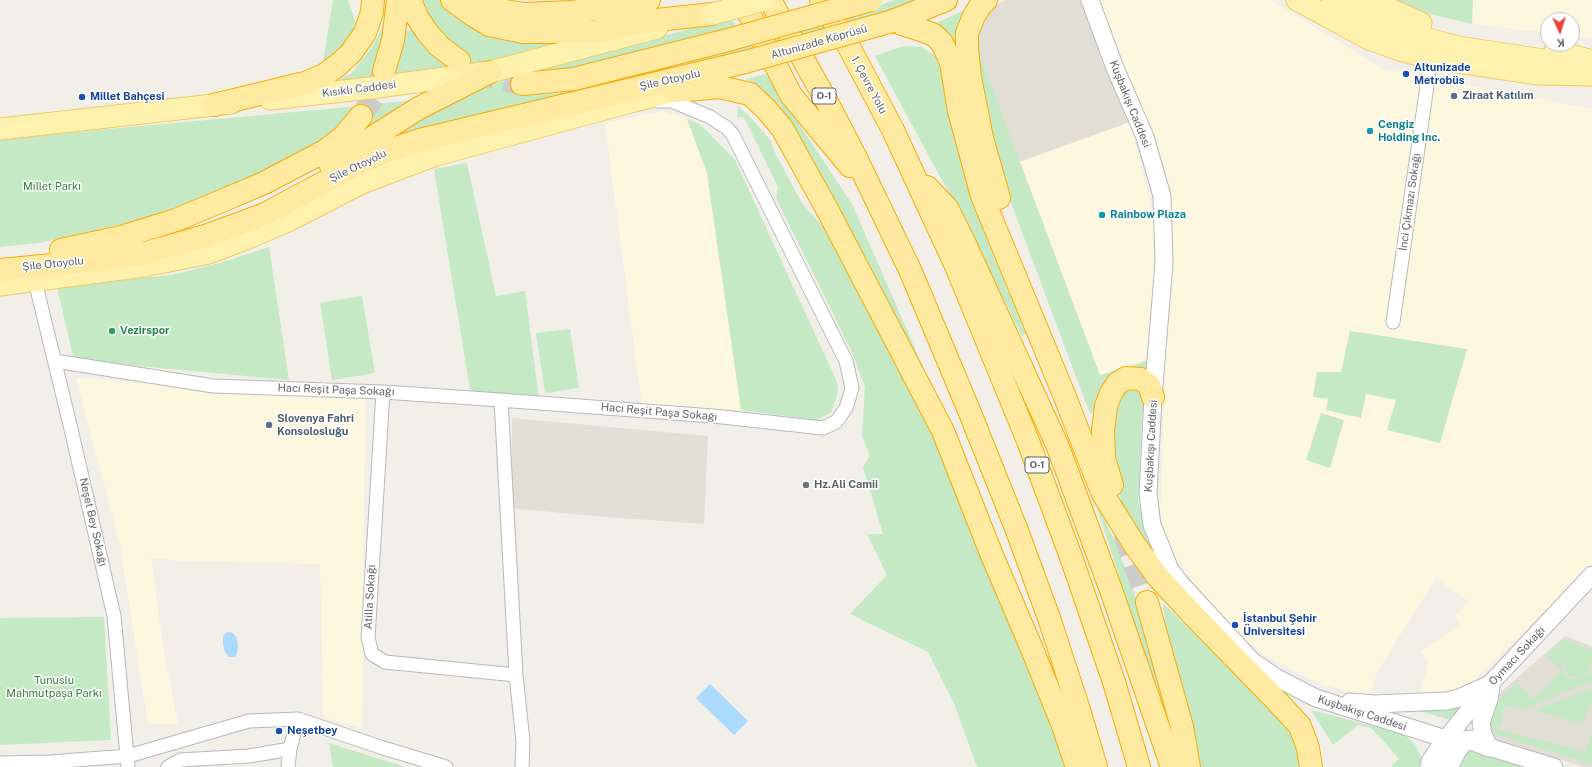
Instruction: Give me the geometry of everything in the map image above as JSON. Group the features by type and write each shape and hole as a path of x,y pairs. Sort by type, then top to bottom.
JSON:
{"highway":[{"path":"214,105 306,83 324,75 351,53 365,33 372,12 373,0"},
{"path":"384,71 393,40 398,0"},
{"path":"410,0 417,17 427,32 439,46 459,61"},
{"path":"452,0 489,25 504,29 530,32 593,32 648,21 712,14"},
{"path":"482,0 504,10 524,14 571,12 627,5 649,0"},
{"path":"742,0 791,94 874,195"},
{"name":"O-1","path":"770,0 826,100 910,270 968,408 1016,528 1049,618 1096,767"},
{"name":"1. Çevre Yolu","path":"821,0 852,51 913,172"},
{"path":"522,84 574,79 728,40 871,0"},
{"path":"893,21 946,0"},
{"path":"986,0 974,16 967,33 970,78 982,138 1003,212 1084,415"},
{"path":"893,21 924,31 934,36 942,43 952,62 959,111 982,196 1104,494 1134,544 1158,577 1300,726 1308,748 1310,767"},
{"name":"Altunizade Köprüsü","path":"746,62 893,21"},
{"name":"Şile Otoyolu","path":"0,270 62,264 145,253 205,236 265,214 375,155 420,140 746,62"},
{"name":"Şile Otoyolu","path":"0,257 114,246 165,234 218,218 257,203 327,166 426,105 490,72"},
{"path":"675,91 720,87 750,94 766,109 782,128 828,211 942,431 991,553 1035,655 1062,723 1077,767"},
{"path":"61,250 121,237 176,220 224,200 264,182 325,150 343,137 361,116"},
{"path":"913,172 947,208 1058,447 1111,590 1172,767"},
{"name":"O-1","path":"913,172 956,266 1028,441 1074,564 1114,682 1139,767"},
{"path":"1134,544 1119,507 1104,459 1103,431 1106,406 1111,393 1117,384 1126,378 1141,379 1149,385 1153,397"},
{"path":"1147,602 1182,727 1189,767"}],"main road":[{"path":"712,14 765,0"},
{"path":"1297,0 1369,39 1400,50 1431,58 1539,74 1592,75"},
{"path":"1332,0 1380,22 1421,37 1458,47 1592,67"},
{"path":"1369,0 1411,20 1448,33 1552,50 1592,61"},
{"name":"Kısıklı Caddesi","path":"0,129 370,88 490,72 712,14"},
{"path":"0,285 144,266 209,252 248,238 290,220 362,183 385,173 436,155 634,100 675,91 721,75 746,62"},
{"path":"1430,767 1431,762 1446,739"},
{"path":"1446,739 1449,748 1448,767"},
{"path":"1448,767 1457,750 1464,741 1471,740 1489,747"}],"street":[{"name":"Kuşbakışı Caddesi","path":"1090,0 1115,68 1145,137 1162,196 1164,263 1153,397 1148,494 1152,525 1170,570 1181,584 1252,661 1277,678 1316,698 1446,739"},
{"name":"İnci Çıkmazı Sokağı","path":"1393,322 1431,58"},
{"name":"Hacı Reşit Paşa Sokağı","path":"55,361 213,386 383,392 501,400 713,416 822,428 836,422 846,408 852,388 846,361 733,135 727,128 710,118 672,101 634,100"},
{"name":"Neşet Bey Sokağı","path":"35,281 114,616 128,762"},
{"name":"Atilla Sokağı","path":"383,392 368,638 372,654 385,662 516,675"},
{"path":"501,400 516,675 523,741 522,767"},
{"name":"Oymacı Sokağı","path":"1446,739 1491,683 1592,575"},
{"path":"1316,698 1375,704 1447,701 1459,698 1491,683"},
{"path":"1491,683 1489,700 1481,723 1483,734 1489,747 1554,767"},
{"path":"288,767 290,749 298,719"},
{"path":"0,763 50,765 128,762 249,722 298,719 380,747 446,767"},
{"path":"168,767 180,760 249,756 290,749"}],"shaded area":[{"path":"1006,0 1080,0 1130,122 1019,162 975,42 981,19 1001,2"},
{"path":"1095,0 1271,0 1383,69 1592,109 1592,565 1469,685 1456,695 1419,695 1429,661 1420,652 1460,625 1454,616 1470,602 1436,578 1377,672 1370,696 1323,685 1264,655 1215,613 1173,553 1166,536 1160,514 1171,195 1145,119"},
{"path":"1387,0 1592,0 1592,38 1580,37 1580,12 1540,12 1540,32 1472,24 1442,17"},
{"path":"662,111 687,119 707,173 741,410 642,406 605,123"},
{"path":"1130,122 1151,204 1156,234 1149,360 1100,375 1019,162"},
{"path":"76,378 323,398 323,394 365,394 362,729 323,717 320,564 183,561 151,558 163,646 178,724 148,724 120,544"},
{"path":"512,418 708,436 704,524 593,516 512,508"},
{"path":"1565,636 1592,646 1592,767 1584,767 1495,739 1486,731 1486,719 1501,692"}],"green space":[{"path":"333,0 348,0 356,23 342,52 322,68"},
{"path":"418,0 439,0 443,7 466,24 493,35 568,42 482,64 322,88 352,73 374,44 382,28 391,1 402,32 418,29 444,38"},
{"path":"895,0 922,0 859,23 509,109 441,124 383,141 470,91 527,73 730,18 736,26 522,92 871,8"},
{"path":"1390,0 1473,0 1472,24 1390,2"},
{"path":"969,8 958,55 932,25"},
{"path":"975,42 1100,375 1149,360 1149,373 1090,414 1007,192 991,139"},
{"path":"904,46 921,47 934,55 941,69 971,188 984,232 1026,334 1022,336 972,236 875,56"},
{"path":"766,74 852,204 951,431 783,112 770,97 746,79"},
{"name":"Millet Parkı","path":"414,100 359,138 305,154 217,193 128,223 39,243 0,247 0,139"},
{"path":"738,106 754,121 771,141 776,155 802,203 824,228 916,396 988,566 1069,767 977,767 954,703 928,652 850,614 887,575 867,534 883,534 863,467 870,456 862,436 865,387 851,350 776,198 778,187 744,117 737,118"},
{"path":"687,119 701,125 735,160 838,384 837,396 831,413 816,420 741,410 707,173"},
{"path":"467,163 496,296 525,291 539,399 471,396 434,169"},
{"path":"269,247 289,380 74,360 57,287 172,275 223,262"},
{"path":"362,296 375,373 332,380 320,303"},
{"path":"570,329 579,388 545,393 536,333"},
{"path":"1350,331 1467,349 1440,443 1387,430 1396,400 1366,394 1361,418 1326,410 1328,399 1313,397 1317,372 1341,372"},
{"path":"1126,387 1138,389 1147,404 1142,415 1138,500 1153,555 1127,522 1111,463 1114,400"},
{"path":"1321,413 1344,420 1330,468 1306,460"},
{"path":"1093,495 1117,546 1139,606 1177,724 1180,767"},
{"path":"1163,603 1291,730 1300,753 1299,767 1198,767 1163,621 1165,619"},
{"name":"Tunuslu Mahmutpaşa Parkı","path":"104,617 111,740 0,745 0,618"},
{"path":"1565,639 1569,641 1564,659 1570,642 1592,650 1592,660 1588,672 1580,677 1574,677 1566,673 1564,660 1561,667 1563,674 1571,679 1583,678 1590,673 1592,668 1592,682 1564,692 1526,709 1505,705 1500,727 1490,725 1489,718 1501,698 1517,683 1531,698 1535,698 1560,672 1560,669 1546,655"},
{"path":"1592,689 1592,702 1581,724 1535,710"},
{"path":"1478,691 1451,720 1398,705"},
{"path":"1311,710 1400,733 1414,743 1424,762 1419,767 1393,767 1392,765 1399,759 1371,728 1358,725 1333,745"},
{"path":"1490,727 1585,752 1592,732 1592,764 1495,734"},
{"path":"329,743 405,767 333,767"},
{"path":"1468,750 1529,767 1457,767"}],"water":[{"path":"227,632 233,633 237,638 238,647 235,657 229,657 225,652 223,636"},
{"path":"710,684 748,721 734,735 696,698"}],"tunnel":[{"path":"474,69 488,76 522,84"},
{"path":"361,116 375,95 384,71"},
{"path":"1124,533 1147,602"}],"place":[{"name":"Altunizade Metrobüs","path":"1406,74"},
{"name":"Ziraat Katılım","path":"1454,96"},
{"name":"Millet Bahçesi","path":"82,97"},
{"name":"Cengiz Holding Inc.","path":"1370,131"},
{"name":"Rainbow Plaza","path":"1102,215"},
{"name":"Vezirspor","path":"112,331"},
{"name":"Slovenya Fahri Konsolosluğu","path":"269,425"},
{"name":"Hz.Ali Camii","path":"806,485"},
{"name":"İstanbul Şehir Üniversitesi","path":"1235,625"},
{"name":"Neşetbey","path":"279,731"}]}
